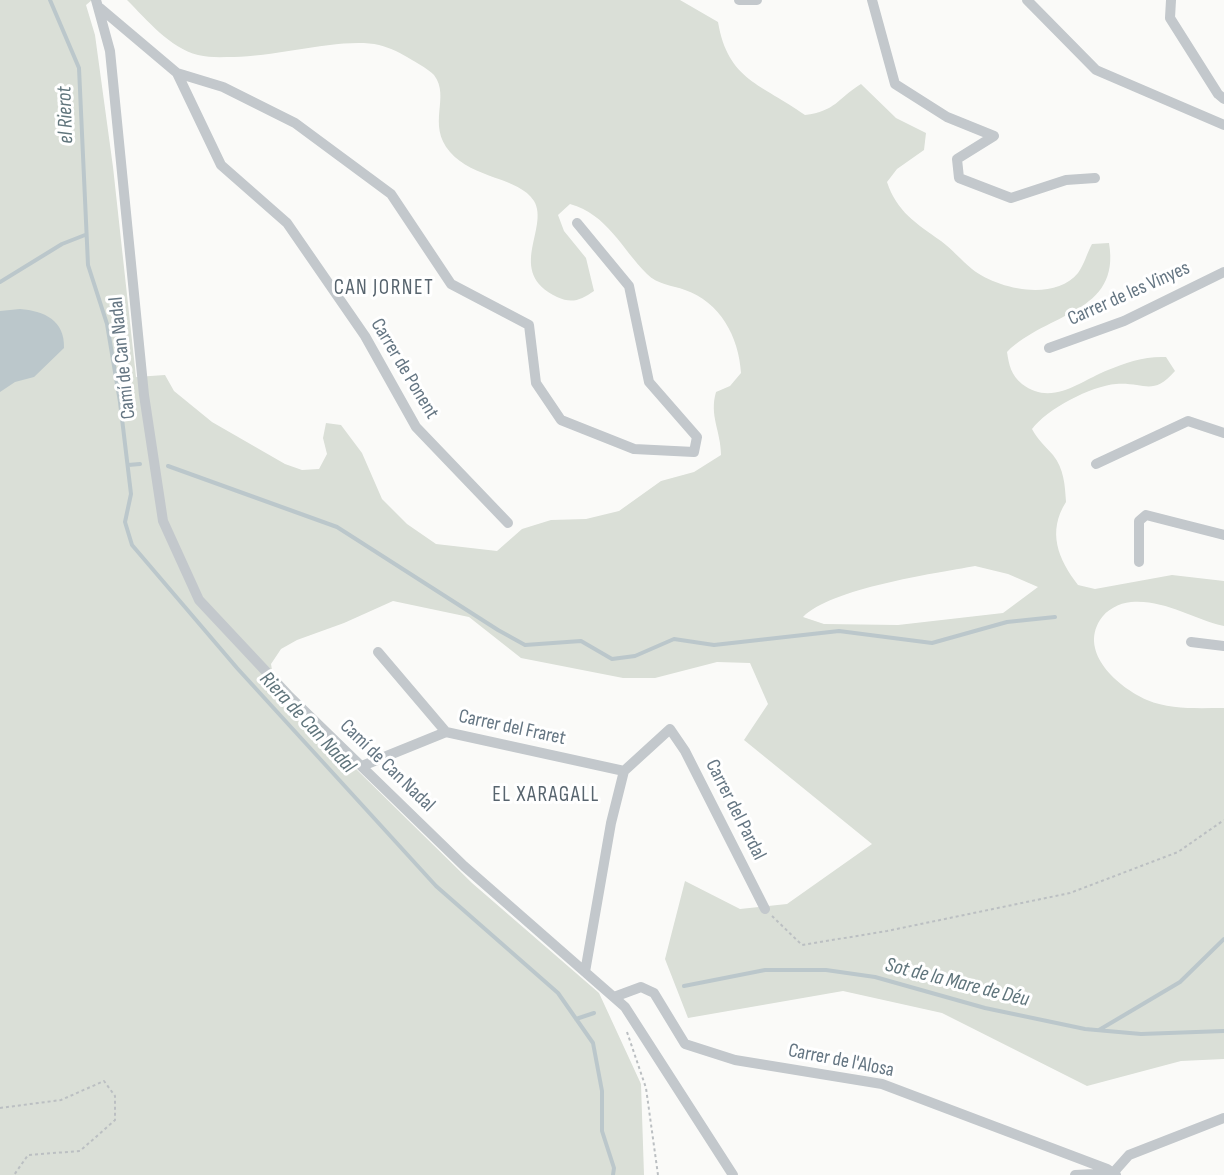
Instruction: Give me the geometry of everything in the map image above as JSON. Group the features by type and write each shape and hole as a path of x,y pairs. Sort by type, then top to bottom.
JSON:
{"street":[{"path":"739,0 757,0"},
{"path":"872,0 894,84 947,117 994,136 957,159 959,178 1011,198 1066,180 1095,178"},
{"path":"1027,0 1096,70 1224,125"},
{"path":"1171,0 1170,18 1218,94 1224,99"},
{"name":"Carrer de Ponent","path":"98,4 177,73 221,165 287,223 365,336 416,427 508,523"},
{"name":"Camí de Can Nadal","path":"98,4 110,51 144,395 164,521 199,600 288,695 464,866 625,1007 733,1175"},
{"path":"177,73 223,87 294,123 391,194 451,284 529,325 536,383 561,420 634,449 694,452 697,436 649,382 629,286 577,223"},
{"name":"Carrer de les Vinyes","path":"1049,348 1124,321 1224,272"},
{"path":"1096,464 1188,421 1224,433"},
{"path":"1139,562 1139,521 1146,515 1224,536"},
{"path":"1191,642 1224,646"},
{"path":"378,652 446,732"},
{"name":"Carrer del Pardal","path":"624,771 670,729 685,751 765,909"},
{"name":"Carrer del Fraret","path":"362,766 446,732 624,771"},
{"path":"585,972 611,823 624,771"},
{"name":"Carrer de l'Alosa","path":"614,997 641,987 654,993 685,1044 735,1060 882,1084 1115,1174"},
{"path":"1075,1175 1115,1174 1130,1155 1224,1118"}],"path":[{"path":"765,909 802,945 887,931 1070,893 1178,852 1224,820"},
{"path":"626,1030 646,1088 658,1175"},
{"path":"0,1108 62,1100 104,1081 115,1096 115,1120 80,1151 28,1155 14,1175"}],"shaded area":[{"path":"0,0 92,0 86,5 95,35 113,167 136,377 165,375 174,391 212,422 285,464 302,470 319,469 327,454 323,438 326,423 341,425 362,453 382,499 407,524 436,544 497,551 522,529 551,520 586,519 619,511 661,481 694,472 721,455 714,409 716,392 730,386 741,373 732,334 718,312 708,303 685,290 651,278 604,224 583,209 570,204 558,215 564,231 586,258 594,291 581,299 572,301 557,297 542,287 534,275 531,263 537,224 534,201 518,187 471,168 450,152 443,142 440,131 439,83 432,73 404,55 383,46 364,43 328,45 251,56 202,56 169,40 127,0 680,0 718,22 730,57 749,79 805,115 823,111 836,104 861,84 896,118 926,133 924,150 897,169 887,182 896,201 908,216 983,276 1010,287 1041,290 1055,287 1068,282 1078,273 1092,244 1109,243 1110,266 1104,284 1093,298 1078,309 1023,339 1007,352 1011,370 1018,381 1033,390 1044,393 1066,390 1115,367 1143,359 1166,357 1175,371 1160,384 1154,386 1116,384 1094,389 1059,406 1032,429 1057,460 1062,472 1066,502 1057,524 1057,545 1065,565 1078,585 1095,589 1172,575 1224,581 1224,626 1167,606 1131,602 1113,608 1103,616 1095,632 1094,645 1098,656 1114,678 1124,687 1147,700 1175,707 1224,708 1224,1059 1181,1061 1087,1086 942,1013 843,991 688,1018 665,959 685,881 740,909 787,904 872,844 744,740 768,704 750,663 717,662 655,678 623,678 521,658 469,617 393,601 344,623 297,640 281,649 271,664 274,682 291,705 472,883 599,993 641,1084 644,1175 0,1175","holes":["975,566 1008,574 1038,587 1003,613 898,625 824,624 803,617 836,598 909,578"]},
{"path":"20,309 45,315 57,324 61,330 64,348 34,377 15,382 0,392 0,311"}],"waterway":[{"name":"Riera de Can Nadal","path":"50,0 79,68 88,265 107,324 120,402 131,494 125,522 132,545 237,668 436,886 558,993 593,1043 602,1091 602,1131 614,1168 613,1175"},
{"path":"0,282 62,244 85,235"},
{"path":"128,465 140,464"},
{"path":"168,466 337,527 525,645 581,641 612,659 635,656 674,639 714,645 839,631 932,643 1007,622 1055,617"},
{"path":"1099,1030 1180,982 1224,939"},
{"name":"Sot de la Mare de Déu","path":"684,986 765,970 826,970 875,977 985,1008 1085,1029 1141,1034 1224,1031"},
{"name":"Sot de la Mare de Déu","path":"576,1019 594,1013"}],"district":[{"name":"CAN JORNET","path":"384,289"},
{"name":"EL XARAGALL","path":"546,796"}],"water label":[{"name":"el Rierot","path":"66,115"}]}
